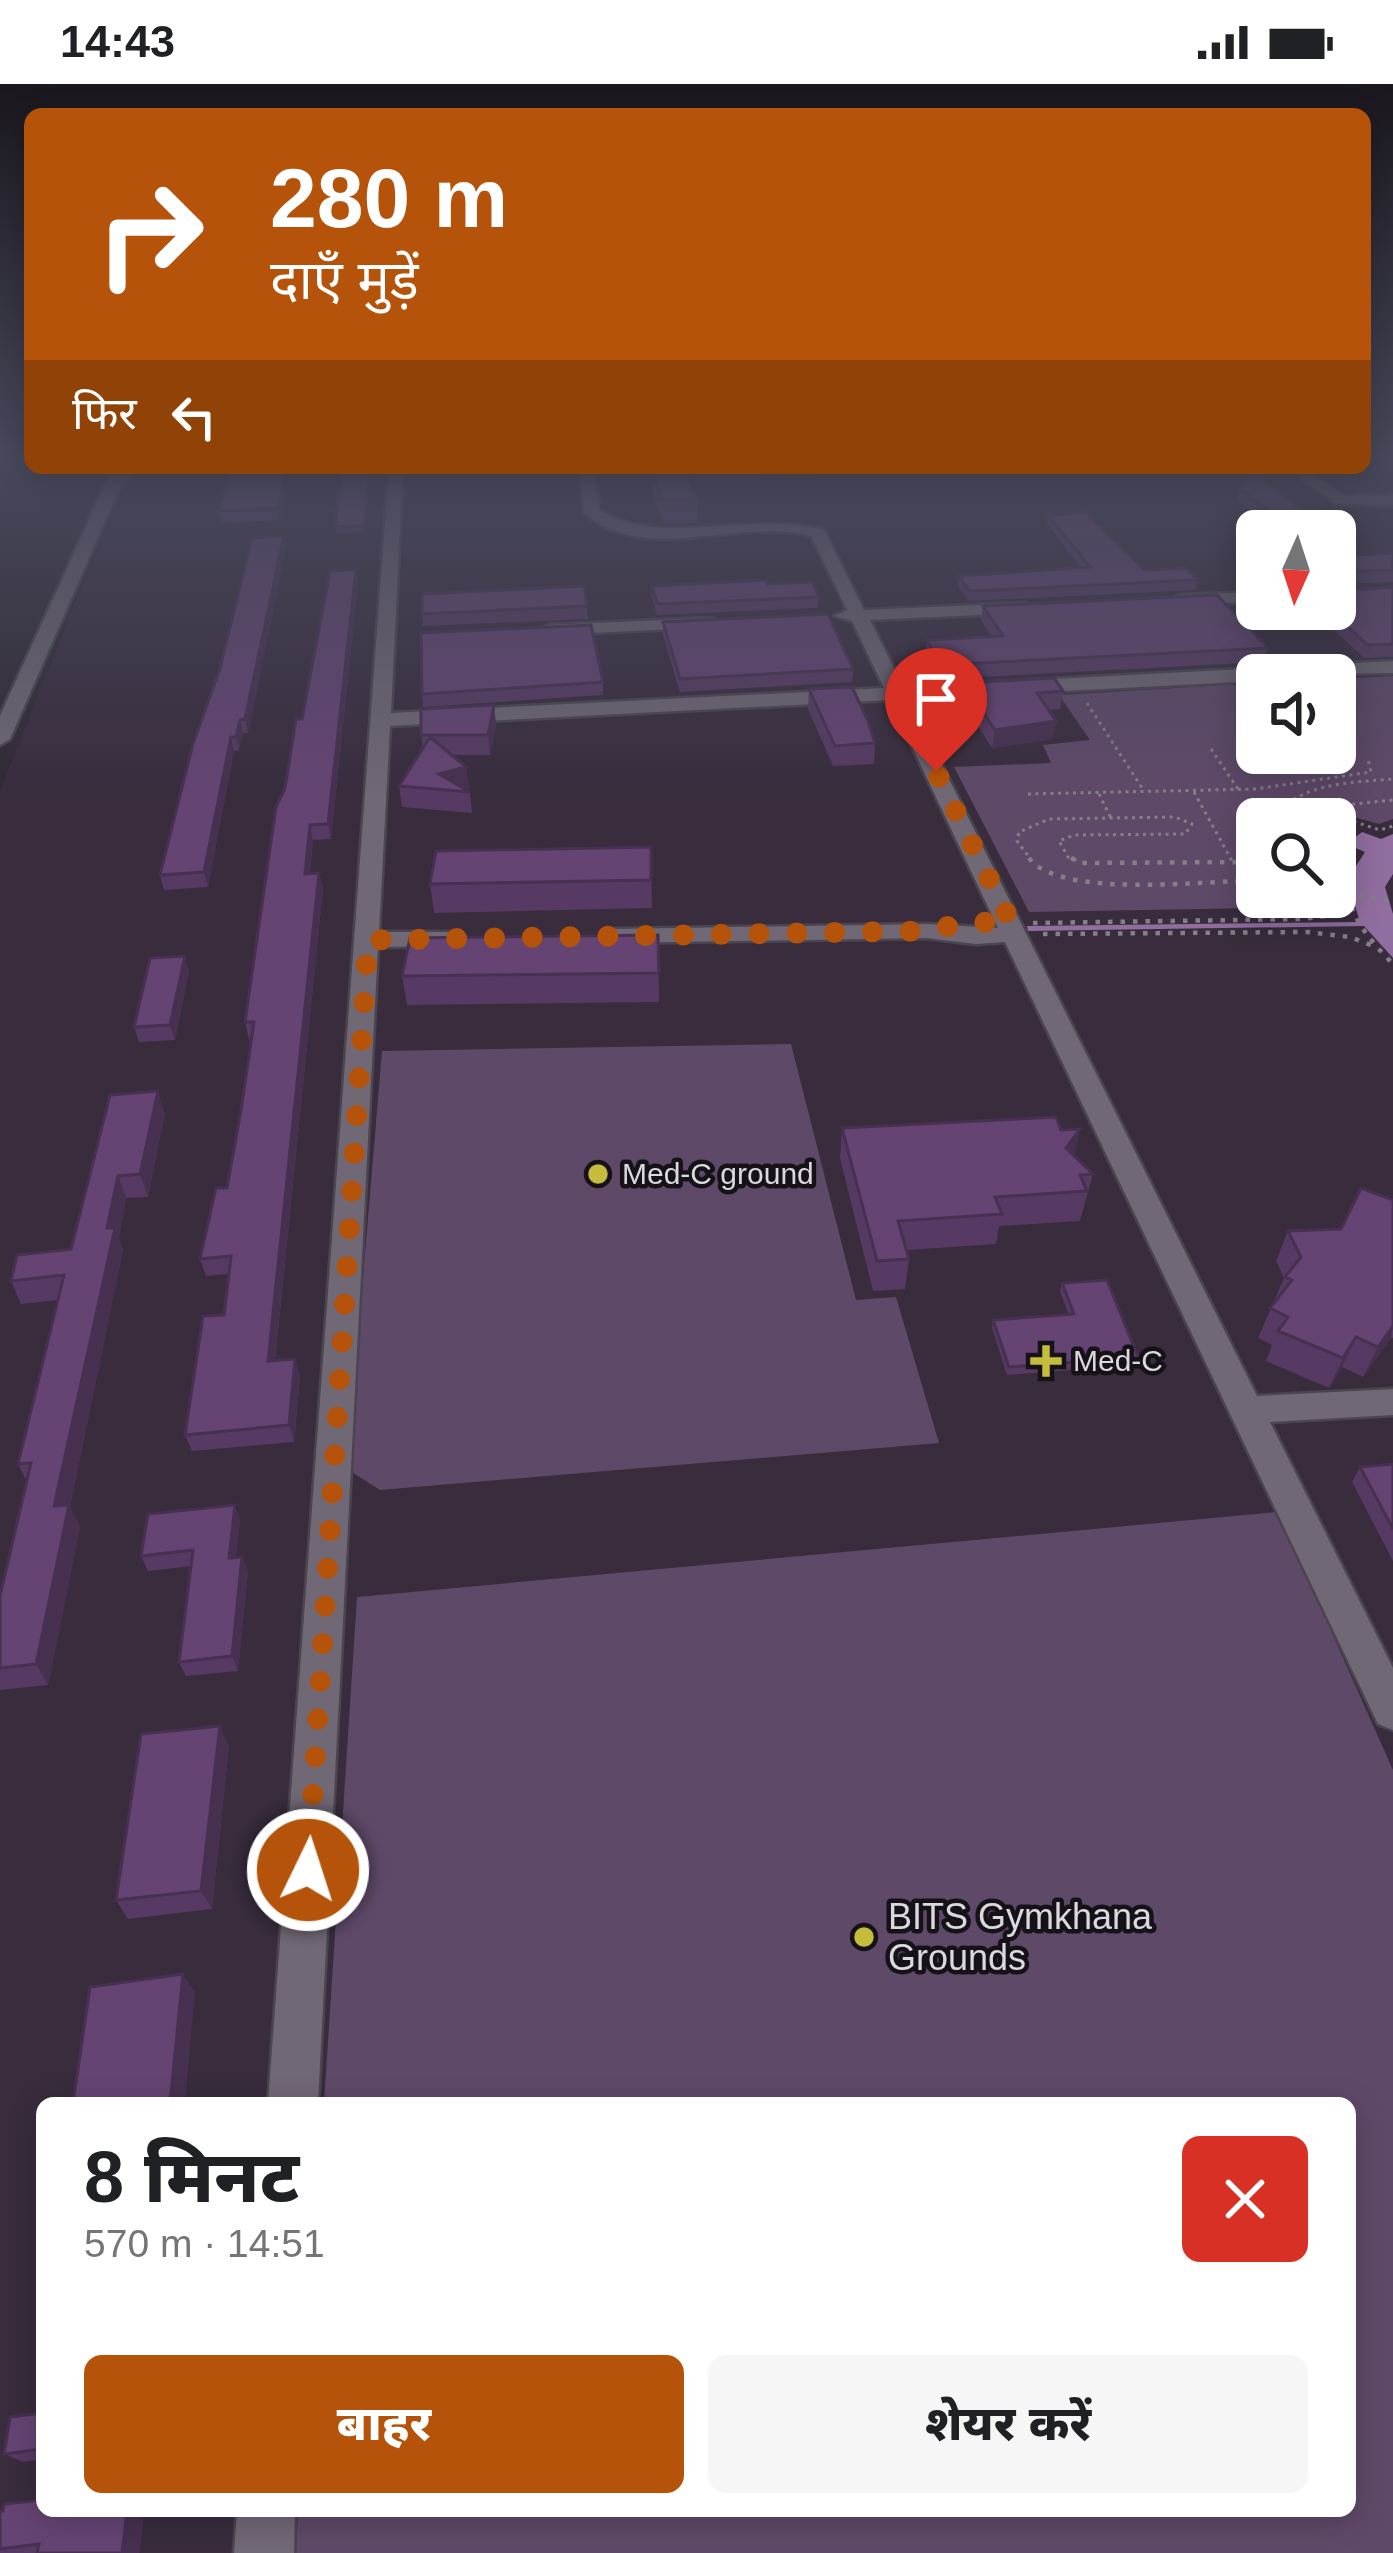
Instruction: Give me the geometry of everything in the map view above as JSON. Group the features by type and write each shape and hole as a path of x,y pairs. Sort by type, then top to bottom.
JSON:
{"street":[{"path":"0,739 75,569"},
{"path":"293,2097 390,569"},
{"path":"836,569 1393,1712"},
{"path":"1163,601 1236,598"},
{"path":"812,618 1046,607"},
{"path":"528,631 741,621"},
{"path":"386,638 410,637"},
{"path":"1356,670 1393,668"},
{"path":"381,720 1236,676"},
{"path":"577,937 926,931 976,937 1013,929"},
{"path":"368,940 484,938"},
{"path":"1247,1410 1393,1402"},
{"path":"264,2553 266,2517"}],"path":[{"path":"1076,686 1144,791"},
{"path":"1211,748 1238,789"},
{"path":"1028,794 1238,789 1371,772 1368,758"},
{"path":"1295,798 1304,792 1393,779"},
{"path":"1193,790 1232,862"},
{"path":"1099,793 1111,818"},
{"path":"1356,804 1393,800"},
{"path":"1236,862 1082,863 1068,857 1059,841 1074,835 1185,834 1192,824 1175,817 1049,819 1019,832 1017,841 1035,866 1074,883 1236,880"},
{"path":"1356,822 1381,830 1393,826"},
{"path":"1356,898 1393,900"},
{"path":"1013,929 1315,918"},
{"path":"1356,918 1376,947"},
{"path":"1013,929 1308,932 1350,937 1389,955 1393,964"}],"shaded area":[{"path":"88,569 1236,569 1236,630 1356,630 1356,569 1393,569 1393,2553 0,2553 0,791"},
{"path":"1393,676 1393,819 1379,824 1356,818 1356,798 1236,798 1236,908 1029,912 954,767 1051,763 1043,745 1090,740 1059,695 1236,684 1236,774 1356,774 1356,678"},
{"path":"1362,832 1381,839 1393,834 1393,874 1385,887 1393,914 1393,958 1364,926 1028,931 1027,926 1360,922 1356,866 1365,852 1356,848 1356,836"},
{"name":"Med-C ground","path":"791,1044 856,1300 896,1297 939,1443 380,1490 347,1469 382,1051"},
{"name":"BITS Gymkhana Grounds","path":"1278,1512 1393,1770 1393,2553 296,2553 298,2517 1356,2517 1356,2097 324,2097 357,1597"}],"building":[{"path":"244,569 277,569 245,719 240,720 236,737 231,737 204,872 160,875 193,744 220,668"},
{"path":"356,569 328,824 310,825 305,874 319,873 268,1361 295,1359 289,1425 185,1435 203,1316 224,1315 231,1256 200,1259 216,1188 227,1188 254,1022 245,1022 276,807 285,788 296,719 302,719 330,571"},
{"path":"1058,569 1188,569 1198,580 969,591 959,576"},
{"path":"766,580 768,584 812,582 819,597 657,604 652,586"},
{"path":"584,586 587,606 422,614 422,594"},
{"path":"1393,587 1393,644 1368,645 1351,630 1356,630 1356,590"},
{"path":"1217,595 1236,615 1236,630 1251,630 1268,648 941,665 927,640 1003,636 983,606"},
{"path":"828,614 853,669 680,679 663,622"},
{"path":"591,625 603,682 422,694 421,633"},
{"path":"1054,678 1063,691 1037,693 1056,721 995,730 964,683"},
{"path":"852,687 875,743 835,746 809,689"},
{"path":"494,705 488,735 421,735 421,709"},
{"path":"430,737 466,767 439,774 470,792 399,786"},
{"path":"651,847 651,880 430,884 436,851"},
{"path":"658,935 659,973 402,976 410,938"},
{"path":"185,956 170,1025 134,1027 150,958"},
{"path":"158,1091 140,1174 118,1176 107,1228 115,1228 54,1506 69,1505 36,1664 0,1668 0,1596 31,1463 18,1464 64,1275 11,1281 17,1255 71,1249 110,1095"},
{"path":"1056,1117 1061,1130 1080,1129 1066,1148 1093,1174 1080,1175 1087,1191 995,1197 1002,1214 898,1221 909,1259 877,1261 842,1128"},
{"path":"1361,1188 1393,1200 1393,1326 1378,1347 1356,1337 1343,1358 1278,1331 1288,1317 1270,1308 1292,1280 1285,1277 1301,1257 1288,1231 1341,1229"},
{"path":"1107,1280 1138,1357 1009,1367 993,1320 1074,1314 1062,1283"},
{"path":"1393,1464 1393,1529 1360,1467"},
{"path":"235,1505 229,1558 242,1557 232,1656 179,1662 193,1550 141,1556 148,1514"},
{"path":"220,1726 201,1891 116,1900 141,1734"},
{"path":"183,1974 171,2097 74,2097 90,1987"},
{"path":"36,2414 36,2450 4,2454 10,2417"},
{"path":"36,2501 36,2517 126,2517 122,2553 37,2553 39,2544 0,2549 4,2504"}],"place":[{"name":"Med-C ground","path":"598,1174"},
{"name":"Med-C","path":"1046,1361"},
{"name":"BITS Gymkhana Grounds","path":"864,1937"}],"route":[{"path":"308,1870 368,940 926,931 970,922 1011,923 936,771"}]}
